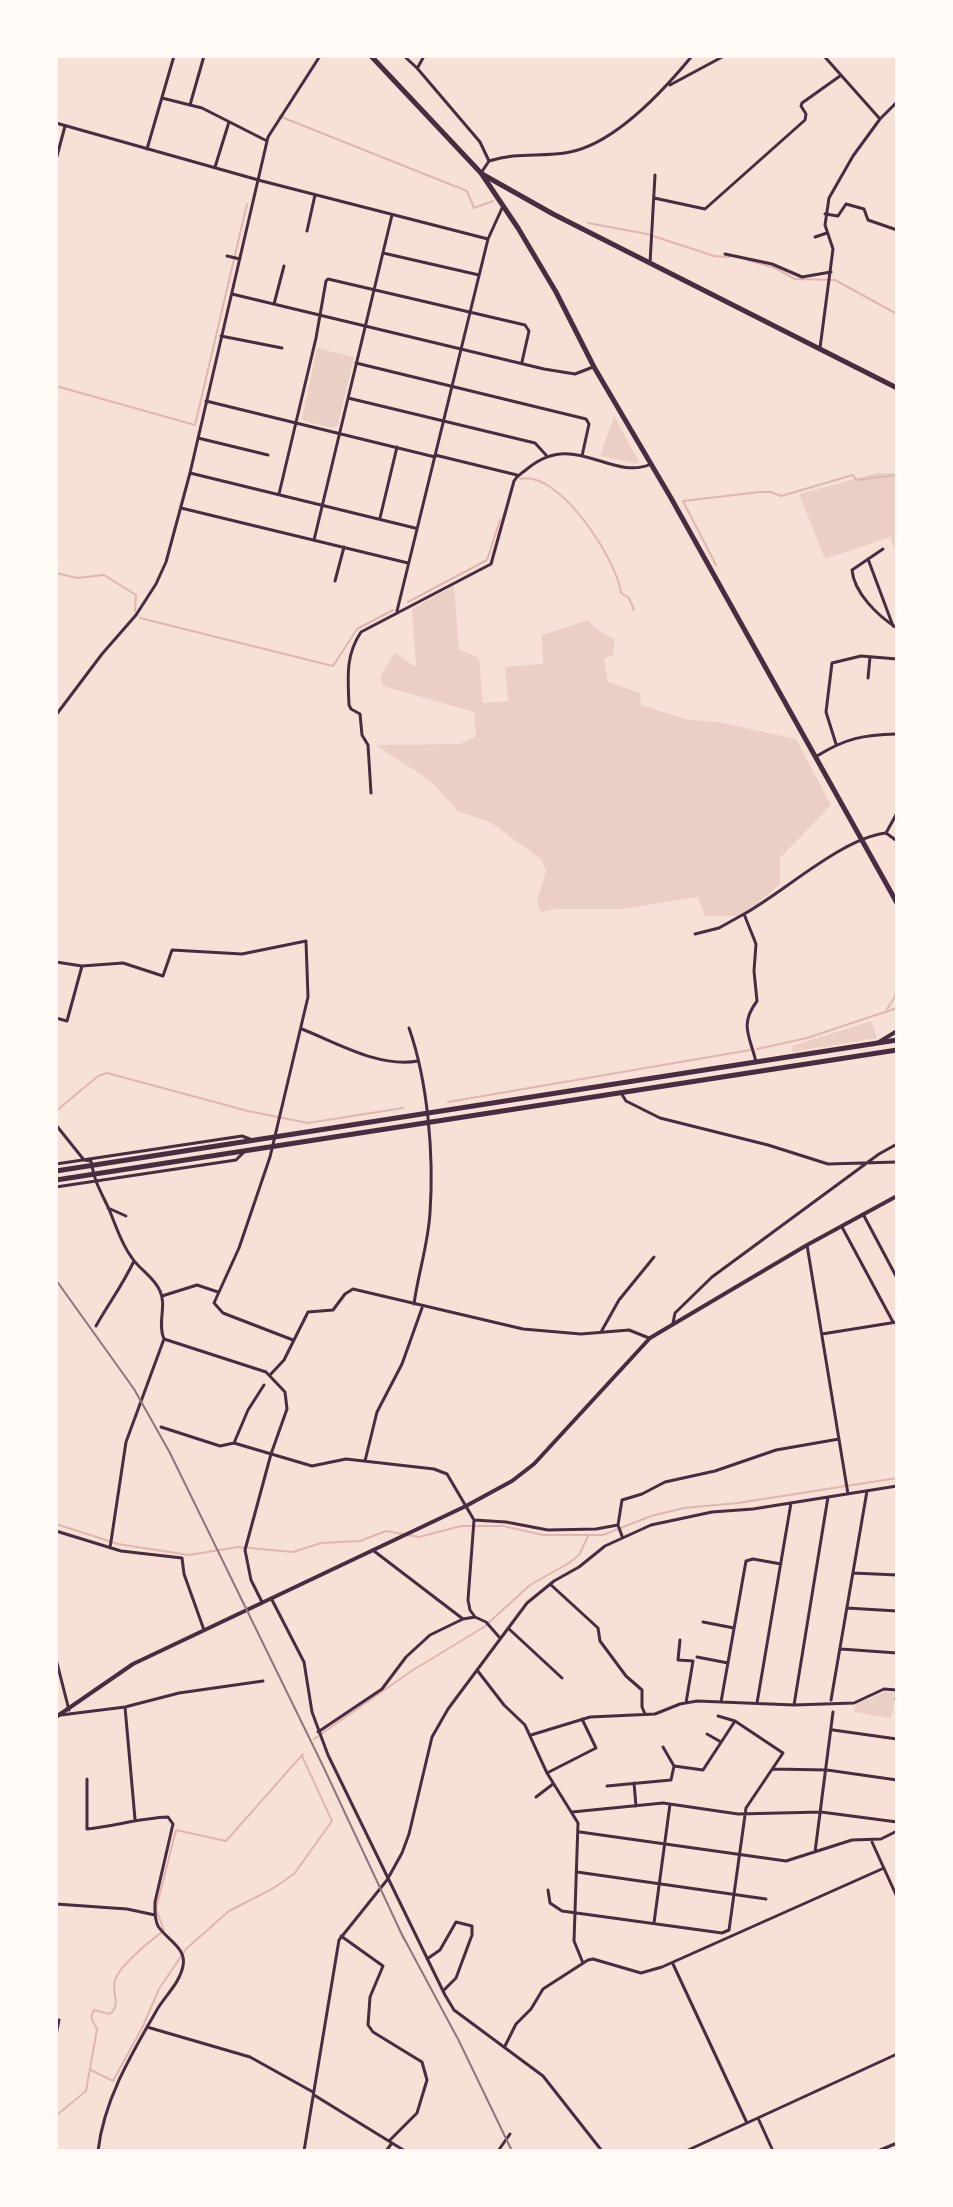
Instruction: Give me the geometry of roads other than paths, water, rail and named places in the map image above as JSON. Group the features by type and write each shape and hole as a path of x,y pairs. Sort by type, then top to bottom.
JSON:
{"main road":[{"path":"371,56 481,173 503,206 556,292 594,367 897,903"},
{"path":"481,173 897,388"},
{"path":"56,1171 897,1040"},
{"path":"56,1180 897,1050"}],"street":[{"path":"147,149 174,56"},
{"path":"190,105 204,56"},
{"path":"56,715 136,615 156,584 171,549 267,141 279,116 320,56"},
{"path":"404,56 480,142 489,161"},
{"path":"417,68 424,56"},
{"path":"481,173 489,161 519,153 552,155 590,146 667,87 724,56"},
{"path":"824,56 880,119"},
{"path":"667,87 690,57"},
{"path":"654,198 705,209 805,120 802,103 840,76"},
{"path":"162,98 190,105 267,141"},
{"path":"820,348 833,249 825,214 836,183 880,119 897,102"},
{"path":"215,167 229,122"},
{"path":"56,123 258,180 488,239"},
{"path":"56,160 65,126"},
{"path":"650,263 655,175"},
{"path":"307,231 315,195"},
{"path":"825,214 838,216 846,204 864,209 868,220 897,230"},
{"path":"397,613 488,239 503,206"},
{"path":"314,540 392,215"},
{"path":"815,237 827,233"},
{"path":"383,253 479,275"},
{"path":"725,254 772,264 802,277 831,272"},
{"path":"227,256 240,259"},
{"path":"274,304 284,266"},
{"path":"279,494 328,279 528,328 522,362"},
{"path":"232,294 575,374 594,367"},
{"path":"221,336 282,348"},
{"path":"356,363 586,419 589,424 582,456"},
{"path":"348,398 535,443 546,455"},
{"path":"206,401 517,475"},
{"path":"198,438 268,455"},
{"path":"379,519 397,447"},
{"path":"371,793 368,745 362,735 360,714 349,705 347,666 353,643 361,632 491,564 517,475 546,455 570,453 637,469 651,464"},
{"path":"190,473 417,528"},
{"path":"181,508 408,563"},
{"path":"335,581 344,547"},
{"path":"883,549 852,570 852,576 866,601 895,627"},
{"path":"868,559 895,627"},
{"path":"836,744 826,712 832,663 853,657 897,659"},
{"path":"868,678 870,657"},
{"path":"814,758 836,744 860,736 897,734"},
{"path":"695,934 719,928 744,914 861,839 886,833 897,813"},
{"path":"886,833 897,841"},
{"path":"744,914 756,944 754,971 757,1001 749,1012 746,1030 755,1049 756,1062"},
{"path":"56,962 82,966 123,963 163,976 172,950 242,954 306,941 308,997 273,1147 239,1248 214,1303 218,1309 293,1340"},
{"path":"56,1018 67,1021 82,966"},
{"path":"409,1028 426,1113 431,1213 414,1304"},
{"path":"302,1029 381,1060 401,1064 418,1061"},
{"path":"877,1043 897,1031"},
{"path":"621,1093 626,1101 672,1121 828,1164 897,1162"},
{"path":"56,1125 84,1160 91,1161 93,1183 108,1208 119,1239 134,1261 154,1281 162,1296 159,1329 164,1339 270,1375 285,1392 287,1409 271,1454 245,1550 251,1580 262,1602"},
{"path":"56,1164 242,1136 253,1141"},
{"path":"673,1323 675,1313 712,1277 897,1144"},
{"path":"56,1187 236,1160 245,1151"},
{"path":"58,1716 133,1664 466,1506 512,1481 534,1464 650,1338 897,1196"},
{"path":"108,1208 126,1216"},
{"path":"863,1214 897,1278"},
{"path":"822,1334 895,1322 841,1226"},
{"path":"807,1245 848,1493"},
{"path":"601,1332 619,1300 654,1257"},
{"path":"96,1326 117,1295 134,1261"},
{"path":"162,1296 197,1285 218,1292"},
{"path":"270,1375 284,1360 308,1312 333,1310 353,1289 523,1329 581,1334 629,1330 650,1338"},
{"path":"365,1461 377,1412 402,1364 423,1307"},
{"path":"110,1546 126,1442 164,1339"},
{"path":"234,1443 248,1410 264,1385"},
{"path":"161,1427 220,1446 234,1443 312,1466 346,1459 422,1466 447,1474 474,1521 468,1600 470,1610 501,1639"},
{"path":"622,1534 618,1526 622,1500 665,1482 715,1471 776,1450 839,1439"},
{"path":"304,2151 341,1936 387,1880 407,1841 432,1737 448,1709 527,1603 622,1534 712,1512 897,1486"},
{"path":"831,1702 867,1491"},
{"path":"794,1705 828,1497"},
{"path":"757,1703 791,1503"},
{"path":"474,1521 506,1522 548,1530 618,1526"},
{"path":"56,1531 110,1546 182,1558 184,1574 204,1630"},
{"path":"372,1550 463,1619"},
{"path":"721,1702 746,1561 753,1559 781,1564"},
{"path":"853,1573 897,1575"},
{"path":"550,1584 598,1628 600,1641 626,1676 642,1690 642,1707 646,1715"},
{"path":"271,1598 304,1662 318,1732 387,1880 454,2010 551,2084 602,2151"},
{"path":"847,1608 897,1611"},
{"path":"318,1732 382,1689 406,1657 430,1635 463,1619 475,1617"},
{"path":"703,1622 734,1628"},
{"path":"508,1628 562,1678"},
{"path":"680,1640 678,1660 693,1661 686,1703"},
{"path":"840,1649 897,1653"},
{"path":"697,1657 728,1663"},
{"path":"56,1659 69,1710"},
{"path":"477,1670 504,1705 521,1719 580,1832 574,1941 583,1963"},
{"path":"58,1716 125,1707 179,1693 263,1681"},
{"path":"531,1735 582,1719 646,1715 686,1703 854,1703 884,1689 897,1690"},
{"path":"125,1707 135,1820"},
{"path":"815,1852 833,1712"},
{"path":"548,1890 552,1906 557,1910 722,1933 729,1930 745,1813 783,1753 735,1721 718,1716"},
{"path":"547,1773 596,1748 582,1719"},
{"path":"674,1766 703,1770 735,1721"},
{"path":"832,1730 897,1739"},
{"path":"707,1734 721,1742"},
{"path":"607,1786 671,1780 674,1766 663,1747"},
{"path":"773,1769 827,1770 897,1780"},
{"path":"87,1779 87,1829 168,1817 173,1824 155,1902 155,1915 157,1924 182,1951 184,1962 180,1979 168,1992 119,2079 109,2104 98,2151"},
{"path":"634,1783 636,1806"},
{"path":"536,1797 553,1784"},
{"path":"654,1923 670,1804"},
{"path":"572,1812 670,1804 745,1813 821,1812 897,1822"},
{"path":"580,1832 786,1861 852,1840 871,1840 897,1831"},
{"path":"871,1840 897,1897"},
{"path":"505,2046 516,2024 531,2009 543,1989 583,1963 593,1959 641,1973 673,1964 884,1868"},
{"path":"577,1872 766,1899"},
{"path":"56,1904 127,1909 155,1915"},
{"path":"427,1959 440,1950 456,1922 472,1926 473,1931 456,1978 443,1991"},
{"path":"341,1936 383,1966 370,1997 368,2025 422,2062 427,2078 414,2118 386,2151"},
{"path":"673,1964 747,2123"},
{"path":"56,2035 59,2020"},
{"path":"147,2027 263,2062 405,2151"},
{"path":"686,2151 897,2054"},
{"path":"758,2118 773,2151"},
{"path":"498,2151 510,2134"},
{"path":"878,2151 897,2143"}],"waterway":[{"path":"279,116 467,191 474,208 493,201"},
{"path":"56,386 195,425 247,204"},
{"path":"588,223 647,234 714,256 729,257"},
{"path":"747,260 775,268 795,279 835,280 897,314"},
{"path":"716,565 683,501 760,492 781,496 853,475 856,480 897,475"},
{"path":"520,479 535,480 552,488 584,520 609,560 621,593 629,598 634,610"},
{"path":"408,602 487,560 500,520"},
{"path":"56,573 77,578 104,575 136,595 135,611"},
{"path":"140,618 333,666 357,629 393,610"},
{"path":"887,1009 895,997 897,981"},
{"path":"757,1049 807,1038 897,1008"},
{"path":"448,1102 750,1050"},
{"path":"56,1111 98,1076 107,1073 248,1111 308,1123 403,1108"},
{"path":"56,1524 118,1544 189,1555 238,1547 293,1552 321,1543 360,1541 386,1531 419,1537 461,1526 503,1526 543,1535 603,1535 651,1516 684,1508 738,1503 897,1478"},
{"path":"314,1739 413,1670 484,1627 530,1585 579,1555 588,1536"},
{"path":"56,2124 58,2114 86,2091 97,2029 92,2018 94,2010 110,2014 116,2002 114,1985 118,1973 164,1930 156,1909 176,1830 226,1841 303,1754"},
{"path":"91,2070 113,2081 159,1989 186,1949 229,1911 294,1874 332,1821 302,1756"}],"railway":[{"path":"56,1280 134,1389 170,1453 404,1939"},
{"path":"399,1929 459,2041 512,2151"}]}
